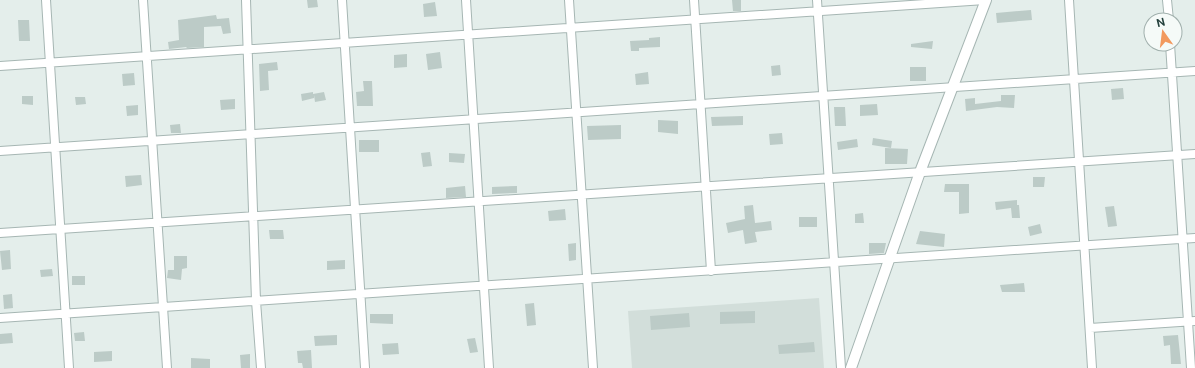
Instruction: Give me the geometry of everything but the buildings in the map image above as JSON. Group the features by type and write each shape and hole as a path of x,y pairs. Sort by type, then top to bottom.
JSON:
{"street":[{"path":"46,0 69,368"},
{"path":"143,0 167,368"},
{"path":"246,0 256,301 261,368"},
{"path":"342,0 365,368"},
{"path":"466,0 489,368"},
{"path":"569,0 593,368"},
{"path":"694,0 711,271"},
{"path":"817,0 841,368"},
{"path":"0,66 985,0 920,172 851,368"},
{"path":"1068,0 1092,368"},
{"path":"1167,0 1168,12"},
{"path":"1171,52 1183,239 1192,321 1191,368"},
{"path":"0,151 1195,71"},
{"path":"0,234 1195,154"},
{"path":"0,318 1195,238"},
{"path":"1090,328 1192,321"}],"shaded area":[{"path":"819,298 824,368 632,368 628,311"}]}
